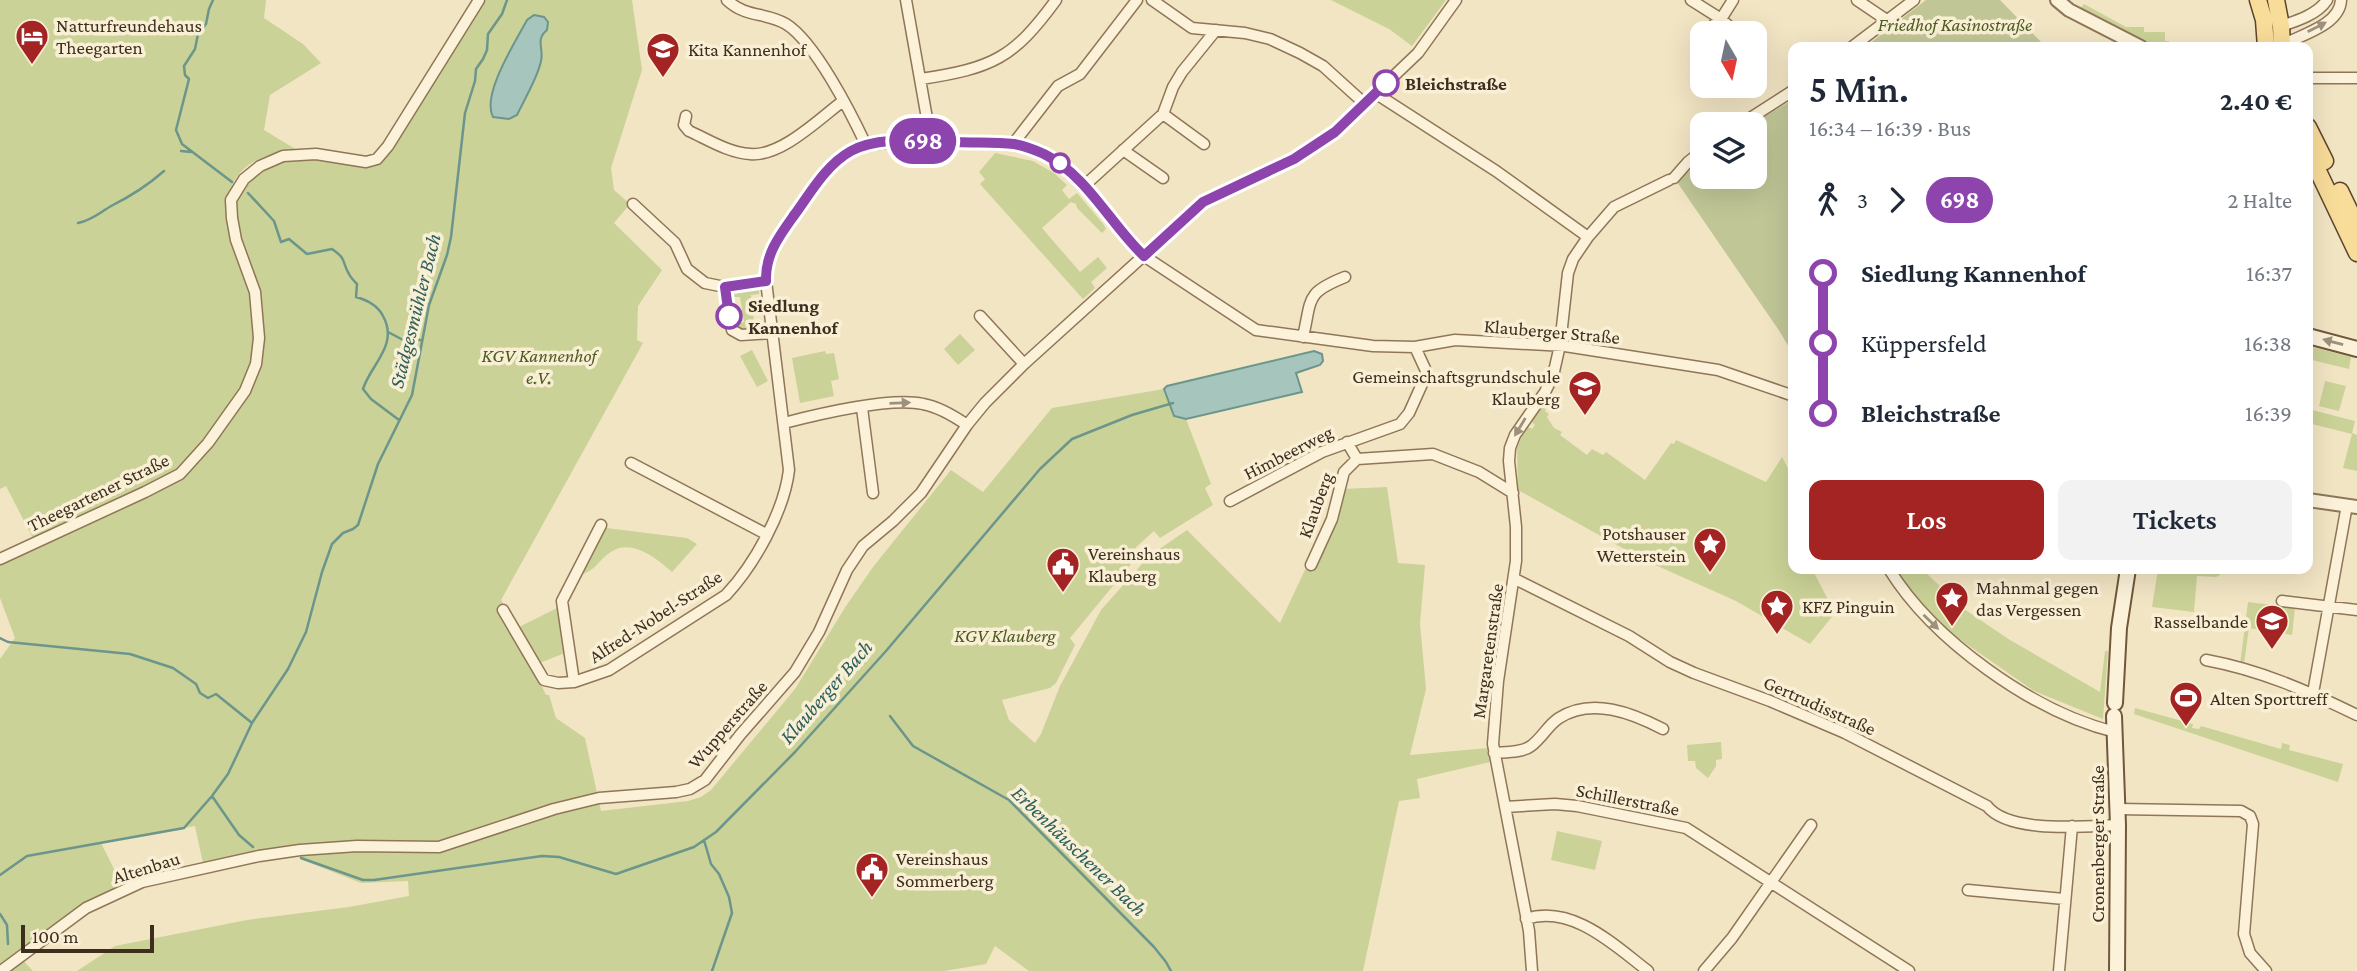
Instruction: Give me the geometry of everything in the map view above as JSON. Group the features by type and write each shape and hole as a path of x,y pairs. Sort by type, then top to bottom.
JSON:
{"main road":[{"path":"2258,0 2275,42"},
{"path":"2275,42 2276,0"},
{"path":"2313,137 2357,226"},
{"path":"2313,161 2357,253"},
{"path":"2313,337 2357,349"},
{"name":"Cronenberger Straße","path":"2117,971 2118,809 2115,710 2119,628 2127,574"}],"street":[{"name":"Theegartener Straße","path":"2,556 145,492 172,479 190,466 245,391 254,374 258,357 256,292 236,240 232,219 231,200 240,183 260,166 290,155 316,154 366,162 377,159 388,146 479,0"},
{"path":"727,0 743,12 773,19 793,30 807,45 843,101 866,145"},
{"path":"906,0 931,141"},
{"path":"921,79 971,70 1004,55 1024,40 1056,0"},
{"path":"1013,144 1058,86 1080,74 1137,0"},
{"path":"1153,0 1192,29 1216,30 1270,40 1300,53 1323,66 1365,104"},
{"name":"Wupperstraße","path":"300,850 357,846 439,847 554,809 599,798 676,792 697,785 710,775 740,735 795,672 819,632 847,570 858,554 921,493 942,466 967,425 1024,365 1203,202 1294,159 1335,132 1418,53 1456,0"},
{"path":"1691,0 1723,21"},
{"path":"1719,21 1733,0"},
{"path":"1857,0 1888,21"},
{"path":"1859,42 1914,0"},
{"path":"2057,0 2073,12 2131,42"},
{"path":"2275,42 2327,0"},
{"path":"2275,42 2330,21 2338,12 2341,0"},
{"path":"1084,186 1163,114 1182,72 1216,30"},
{"path":"2313,78 2357,78"},
{"path":"1376,93 1504,177 1588,237"},
{"path":"1760,112 1788,94"},
{"path":"686,116 684,125 689,131 740,152 760,154 779,148 843,101"},
{"path":"1163,114 1204,144"},
{"name":"Alfred-Nobel-Straße","path":"503,610 544,680 574,682 609,670 726,595 741,579 766,534 788,478 785,423 766,269 774,244 805,200 834,163 849,152 866,145 931,141 1013,144 1035,150 1057,161 1084,186 1144,256"},
{"path":"1123,150 1163,178"},
{"name":"Margaretenstraße","path":"1532,971 1526,919 1494,748 1498,681 1515,579 1516,527 1510,448 1515,435 1553,376 1560,345 1568,273 1573,259 1614,207 1672,179 1690,162"},
{"path":"633,204 675,243 692,275 709,286 725,287 766,281"},
{"name":"Klauberger Straße","path":"1144,256 1256,330 1373,346 1415,347 1455,340 1560,345 1717,370 1788,394"},
{"path":"1303,337 1308,309 1315,292 1345,277"},
{"path":"725,287 732,330 741,335 772,333"},
{"path":"980,316 1024,365"},
{"name":"Himbeerweg","path":"1230,501 1322,452 1395,427 1405,419 1427,373 1415,347"},
{"path":"785,423 897,402 923,404 967,425"},
{"path":"863,408 873,493"},
{"name":"Klauberg","path":"1347,442 1357,459"},
{"name":"Klauberg","path":"1311,565 1332,519 1344,472 1357,459 1433,454 1479,472 1513,493"},
{"path":"631,463 766,534"},
{"path":"2313,501 2352,506 2313,693"},
{"name":"Alfred-Nobel-Straße","path":"574,682 562,601 601,525"},
{"path":"1892,574 1913,604 1949,639 2029,697 2115,732"},
{"name":"Gertrudisstraße","path":"1515,579 1629,636 1682,667 1845,733 1987,806 1994,814 2006,820 2072,826 2118,825"},
{"path":"2282,601 2357,610"},
{"path":"2206,660 2242,667 2313,693 2357,715"},
{"path":"1494,748 1522,750 1531,746 1557,719 1592,708 1625,712 1663,729"},
{"name":"Schillerstraße","path":"1505,807 1555,804 1577,806 1686,828 1909,971"},
{"path":"2118,809 2241,811 2250,816 2253,824 2244,934 2250,953 2266,971"},
{"path":"1704,971 1732,938 1811,825"},
{"path":"2059,971 2072,826"},
{"name":"Altenbau","path":"1,971 86,908 128,887 259,856 300,850"},
{"path":"1968,890 2064,899"},
{"path":"1526,919 1544,917 1575,922 1591,929 1647,971"}],"green space":[{"path":"0,0 266,0 264,18 303,44 321,63 270,95 264,130 297,150 269,155 248,165 240,173 233,183 226,210 235,216 244,185 273,164 308,157 373,167 381,159 483,0 632,0 642,70 611,168 614,190 630,204 614,223 662,270 638,306 637,340 643,343 501,600 517,628 559,607 565,653 532,666 546,695 549,695 556,718 585,738 601,811 688,801 711,790 795,689 873,567 951,470 983,492 1052,408 1164,389 1167,386 1314,351 1322,354 1323,361 1320,365 1296,374 1302,392 1186,419 1211,484 1205,488 1213,505 1160,538 1154,531 1124,558 1131,564 1070,638 1075,645 1056,683 1050,688 1002,700 1009,720 1035,743 1060,686 1101,610 1148,557 1187,530 1280,623 1343,489 1387,487 1398,563 1425,565 1420,624 1426,689 1410,755 1488,748 1490,762 1417,779 1420,798 1399,801 1363,971 1029,971 995,946 986,964 944,971 77,971 115,946 247,920 409,896 408,881 361,883 300,859 300,851 204,868 195,826 101,843 124,889 19,956 33,971 0,971 0,659 15,638 0,598 0,564 38,548 6,486 0,489","holes":["256,325 257,371 180,477 146,497 183,467 238,397 253,366"]},
{"path":"1331,0 1446,0 1412,46 1389,29"},
{"name":"Friedhof Kasinostraße","path":"1926,0 2000,0 2041,42 1871,42"},
{"path":"2084,4 2126,27 2144,27 2144,32 2165,32 2165,41 2169,42 2146,42 2080,9"},
{"path":"1788,103 1788,346 1780,332 1677,182 1690,170 1690,189 1767,189 1767,115"},
{"path":"995,153 1033,161 1054,173 1067,185 1062,190 1069,199 1077,193 1104,225 1106,229 1102,233 1076,204 1071,202 1042,228 1080,272 1098,257 1107,268 1091,282 1095,288 1083,299 980,184 985,179 979,172"},
{"path":"749,287 759,290 759,294 751,295 754,321 762,320 759,328 741,330 736,324 744,322 740,297 732,297 732,293"},
{"path":"960,334 975,350 958,365 944,349"},
{"path":"2313,347 2351,357 2349,369 2313,360"},
{"path":"752,350 768,381 757,387 740,356"},
{"path":"825,351 826,354 834,353 839,379 831,381 834,396 800,403 792,358"},
{"path":"2325,381 2346,386 2339,411 2319,406"},
{"path":"1544,401 1550,401 1545,411 1549,414 1547,417 1554,428 1562,432 1560,435 1587,455 1592,449 1603,455 1606,452 1645,480 1671,443 1674,444 1676,440 1766,482 1782,457 1788,468 1788,574 1815,574 1835,613 1810,644 1736,601 1644,560 1518,490 1517,448 1526,426 1532,429 1535,425 1530,420"},
{"path":"2313,410 2355,421 2352,433 2357,435 2357,471 2343,468 2352,434 2313,424"},
{"path":"606,528 687,538 697,544 672,572 644,552 627,547 611,552 580,575 601,531"},
{"path":"1897,574 1927,574 1964,609 2010,640 2100,692 2105,651 2108,651 2103,719 2034,691 1952,634 1919,603"},
{"path":"2157,574 2220,574 2216,577 2197,576 2194,612 2152,607"},
{"path":"2248,602 2295,608 2292,635 2249,628 2244,664 2240,664"},
{"path":"2135,708 2193,724 2192,728 2199,729 2201,726 2281,749 2282,743 2290,745 2289,750 2343,764 2338,782 2134,714"},
{"path":"1721,742 1722,759 1716,760 1716,766 1708,778 1696,768 1695,761 1688,761 1687,745"},
{"path":"1557,831 1602,841 1595,870 1551,860"}],"water":[{"path":"534,15 544,17 548,22 547,30 541,37 542,56 537,74 517,115 509,119 493,117 491,107 496,82 527,20"},
{"path":"1314,351 1322,354 1323,361 1320,365 1296,373 1302,392 1186,419 1174,416 1164,389 1167,386"}],"waterway":[{"path":"213,0 206,24 198,34 195,49 184,66 185,75 189,79 176,130 182,144 232,182"},
{"name":"Städgesmühler Bach","path":"0,875 27,856 184,828 228,774 252,723 288,669 306,632 332,544 343,533 358,525 378,464 412,395 429,305 451,237 465,113 476,69 487,50 488,34 502,14 507,0"},
{"path":"181,151 191,152"},
{"path":"78,223 92,218 133,194 164,171"},
{"path":"248,193 274,221 281,242 289,239 307,254 332,249 337,253 357,284 356,297 372,304 381,312 387,326 386,345 363,389 371,399 399,420"},
{"path":"388,332 405,341 422,341"},
{"name":"Klauberger Bach","path":"301,858 363,880 542,856 559,857 616,874 694,847 716,832 795,752 886,651 1040,469 1072,439 1132,415 1173,403"},
{"path":"0,638 8,642 130,654 173,668 196,684 200,693 208,698 216,694 252,723"},
{"name":"Erbenhäuschener Bach","path":"890,716 913,746 1009,800 1154,947 1171,971"},
{"path":"212,796 239,835 253,847"},
{"path":"704,840 711,864 719,874 729,897 732,913 712,971"},
{"path":"0,914 7,925 8,944"}],"bus line":[{"name":"698","path":"729,316 725,287 766,281 769,257 777,239 834,163 857,148 876,143 931,141 1013,144 1035,150 1057,161 1084,186 1144,256 1203,202 1294,159 1335,132 1386,83"}],"place":[{"name":"Natturfreundehaus Theegarten","path":"32,66"},
{"name":"Kita Kannenhof","path":"663,79"},
{"name":"Bleichstraße","path":"1386,83"},
{"name":"Siedlung Kannenhof","path":"729,316"},
{"name":"Gemeinschaftsgrundschule Klauberg","path":"1585,417"},
{"name":"Potshauser Wetterstein","path":"1710,574"},
{"name":"Vereinshaus Klauberg","path":"1063,594"},
{"name":"Mahnmal gegen das Vergessen","path":"1952,628"},
{"name":"KFZ Pinguin","path":"1777,636"},
{"name":"Rasselbande","path":"2272,651"},
{"name":"Alten Sporttreff","path":"2186,728"},
{"name":"Vereinshaus Sommerberg","path":"872,899"}],"park label":[{"name":"KGV Kannenhof e.V.","path":"539,366"},
{"name":"KGV Klauberg","path":"1005,635"}]}
